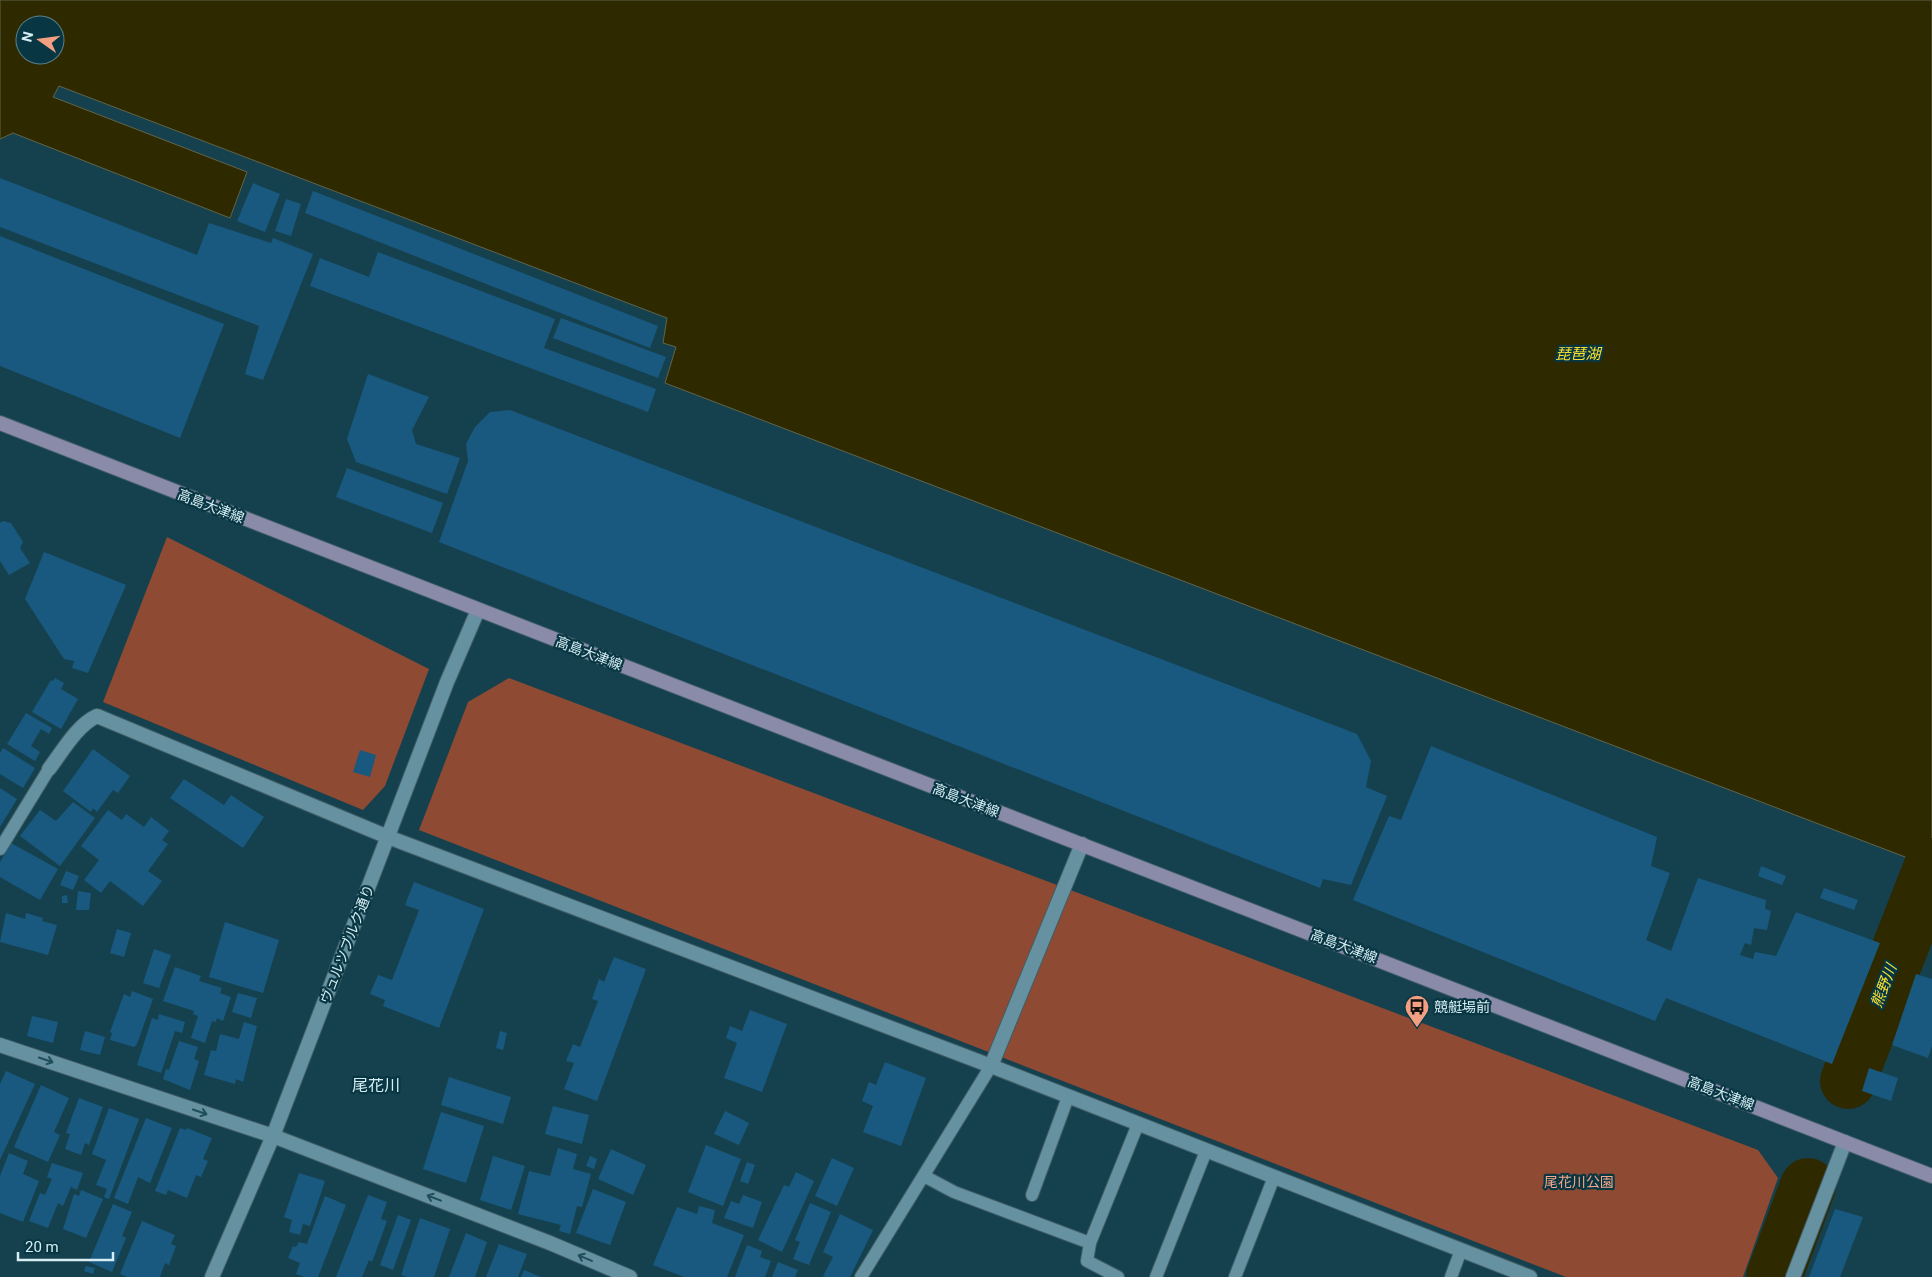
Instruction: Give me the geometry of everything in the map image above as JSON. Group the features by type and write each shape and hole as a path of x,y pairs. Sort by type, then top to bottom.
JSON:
{"main road":[{"name":"高島大津線","path":"0,424 1845,1142 1931,1179"}],"street":[{"name":"ヴュルツブルク通り","path":"212,1277 273,1136 388,836 478,610"},
{"path":"49,769 89,719 97,716 388,836 991,1066 1461,1250 1516,1274 1530,1277"},
{"path":"991,1066 1082,844"},
{"path":"0,1045 273,1136 550,1243 630,1277"},
{"path":"1793,1277 1845,1142"}],"lane":[{"path":"0,849 49,769"},
{"path":"861,1277 991,1066"},
{"path":"1032,1195 1068,1097"},
{"path":"1118,1277 1087,1261 1090,1243 1138,1124"},
{"path":"1156,1277 1206,1151"},
{"path":"924,1176 954,1192 1090,1243"},
{"path":"1235,1277 1274,1177"},
{"path":"1451,1277 1461,1250"}],"green space":[{"path":"167,537 429,669 385,786 363,810 103,702"},
{"name":"尾花川公園","path":"509,678 1758,1150 1778,1178 1743,1277 1566,1277 419,830 468,702"}],"water":[{"name":"琵琶湖","path":"0,0 1932,0 1932,896 1910,888 1913,860 665,383 676,347 663,343 667,318 59,86 53,97 247,172 230,218 13,133 0,139"}],"building":[{"path":"0,178 197,255 209,223 271,243 273,238 313,254 263,380 245,374 259,326 0,227"},
{"path":"253,183 280,194 265,232 237,221"},
{"path":"313,191 658,326 650,348 305,213"},
{"path":"286,199 301,204 291,236 275,231"},
{"path":"0,236 224,324 180,438 0,366"},
{"path":"378,252 555,319 544,348 656,389 648,412 310,286 320,258 369,277"},
{"path":"561,318 666,357 658,378 553,338"},
{"path":"368,374 429,397 412,430 416,444 460,458 447,494 356,462 347,439"},
{"path":"510,410 1357,734 1371,761 1366,787 1387,796 1351,885 1323,879 1320,888 439,542 468,461 466,444 475,427 490,412"},
{"path":"347,468 443,503 432,533 336,497"},
{"path":"3,521 11,523 23,542 20,548 30,563 9,575 0,561 0,523"},
{"path":"44,552 126,585 88,673 72,668 74,661 64,659 25,599"},
{"path":"55,678 64,683 61,689 78,699 61,729 32,712 51,680 53,681"},
{"path":"26,713 52,728 49,734 41,729 31,746 40,752 35,761 7,744"},
{"path":"1431,746 1657,837 1651,866 1670,873 1646,940 1671,951 1698,878 1766,900 1765,909 1771,911 1767,930 1754,928 1751,945 1745,943 1740,955 1753,959 1755,952 1776,956 1796,912 1880,943 1832,1064 1666,998 1655,1021 1353,900 1389,816 1401,820"},
{"path":"3,748 35,768 23,788 0,774 0,753"},
{"path":"93,749 130,776 118,793 113,790 97,812 93,808 91,812 63,791"},
{"path":"360,750 376,755 370,777 353,772"},
{"path":"184,779 224,805 231,795 264,817 243,848 170,798"},
{"path":"0,788 17,799 0,827"},
{"path":"73,802 95,818 60,866 20,836 40,810 56,821"},
{"path":"108,810 122,820 126,814 144,827 151,817 169,831 162,840 168,844 148,871 162,881 143,906 110,881 101,893 84,880 99,860 81,846"},
{"path":"11,843 58,869 40,900 0,877 0,862"},
{"path":"1761,866 1786,876 1782,885 1758,876"},
{"path":"66,871 79,876 73,890 60,885"},
{"path":"414,882 484,909 439,1028 383,1006 385,1000 370,994 378,975 392,980 419,910 405,905"},
{"path":"1824,888 1858,900 1854,910 1820,898"},
{"path":"78,891 91,893 89,910 76,910"},
{"path":"67,895 68,903 62,903 62,896"},
{"path":"6,913 25,919 26,913 43,918 42,921 57,925 48,955 0,942"},
{"path":"225,922 279,940 263,993 209,977"},
{"path":"117,929 131,933 124,957 110,953"},
{"path":"154,949 171,955 159,988 143,983"},
{"path":"614,957 646,969 597,1101 564,1089 574,1063 566,1061 573,1044 580,1047 598,1001 592,999 599,979 604,982"},
{"path":"175,967 201,976 199,981 222,988 220,993 231,997 223,1021 217,1018 216,1022 212,1021 205,1043 191,1038 198,1016 193,1014 194,1011 163,1001"},
{"path":"1916,974 1932,979 1932,1046 1928,1058 1892,1045"},
{"path":"132,991 153,999 137,1044 134,1047 110,1040 112,1033 110,1032 124,994 130,997"},
{"path":"238,993 257,998 251,1018 232,1012"},
{"path":"750,1010 787,1024 762,1092 724,1078 737,1043 726,1038 730,1026 742,1031"},
{"path":"159,1014 185,1022 182,1033 175,1031 161,1073 137,1065 152,1018 158,1020"},
{"path":"32,1016 58,1022 53,1043 27,1036"},
{"path":"244,1022 257,1026 243,1082 236,1079 235,1084 204,1075 211,1050 216,1051 220,1034 239,1039"},
{"path":"85,1031 105,1037 100,1055 80,1050"},
{"path":"500,1031 507,1033 503,1050 496,1048"},
{"path":"179,1041 198,1047 194,1059 199,1061 190,1090 163,1079 166,1069 169,1070"},
{"path":"885,1062 926,1078 901,1146 863,1132 873,1106 862,1101 869,1082 876,1085"},
{"path":"1869,1068 1898,1078 1891,1101 1862,1091"},
{"path":"6,1071 35,1084 0,1160 0,1084"},
{"path":"449,1077 511,1097 503,1124 441,1105"},
{"path":"41,1085 69,1098 54,1132 60,1135 48,1162 14,1147"},
{"path":"79,1098 103,1107 89,1145 85,1143 81,1155 65,1149 70,1134 66,1133"},
{"path":"553,1106 589,1115 582,1144 545,1134"},
{"path":"109,1108 139,1119 109,1199 104,1197 107,1189 96,1185 106,1160 92,1154"},
{"path":"725,1111 749,1123 739,1145 714,1134"},
{"path":"441,1112 484,1126 466,1183 423,1169"},
{"path":"146,1118 172,1128 150,1183 138,1177 128,1204 114,1198"},
{"path":"180,1128 186,1130 187,1128 212,1138 203,1159 208,1161 201,1177 196,1175 187,1198 168,1190 166,1195 155,1191"},
{"path":"706,1145 741,1159 723,1206 688,1192"},
{"path":"558,1148 577,1154 573,1169 591,1174 582,1207 577,1206 570,1234 559,1231 561,1225 518,1214 529,1171 550,1176"},
{"path":"611,1149 646,1165 633,1195 598,1179"},
{"path":"9,1153 28,1161 23,1174 39,1181 23,1222 0,1213 0,1176"},
{"path":"493,1156 525,1166 511,1210 480,1200"},
{"path":"590,1156 597,1159 594,1169 586,1166"},
{"path":"832,1158 854,1168 837,1206 815,1196"},
{"path":"747,1162 755,1165 748,1184 740,1181"},
{"path":"52,1163 83,1173 77,1190 71,1187 63,1206 58,1203 48,1228 29,1221 40,1193 45,1195 52,1179 47,1177"},
{"path":"796,1172 814,1181 782,1252 758,1240 784,1185 789,1187"},
{"path":"299,1173 325,1181 310,1226 303,1224 300,1235 289,1232 292,1220 284,1217"},
{"path":"593,1189 626,1202 610,1245 576,1233"},
{"path":"81,1190 103,1199 86,1238 63,1229 74,1194 79,1196"},
{"path":"368,1195 387,1202 381,1219 387,1221 372,1262 369,1260 362,1277 336,1277"},
{"path":"743,1195 762,1202 753,1228 724,1218 731,1201 739,1204"},
{"path":"325,1196 346,1205 318,1277 304,1277 296,1274 300,1263 288,1258 293,1246 296,1247 299,1242 307,1244"},
{"path":"810,1203 831,1212 809,1265 793,1259 800,1242 795,1240"},
{"path":"113,1204 132,1212 122,1236 126,1238 112,1272 89,1262"},
{"path":"699,1206 715,1210 712,1223 744,1235 727,1277 684,1277 653,1265 677,1207 697,1214"},
{"path":"1835,1209 1863,1217 1840,1277 1809,1277"},
{"path":"840,1214 873,1230 850,1277 826,1277 823,1276 833,1257 823,1252"},
{"path":"398,1215 411,1220 393,1270 380,1265"},
{"path":"420,1218 450,1229 434,1277 407,1277 401,1275"},
{"path":"142,1221 175,1235 171,1244 176,1246 169,1265 165,1263 160,1277 127,1277 120,1274"},
{"path":"466,1233 487,1242 475,1277 449,1277"},
{"path":"499,1244 527,1254 518,1277 486,1277"},
{"path":"747,1245 762,1251 760,1257 771,1261 765,1277 735,1277"},
{"path":"778,1262 798,1270 795,1277 772,1277"},
{"path":"86,1266 95,1268 93,1274 84,1271"},
{"path":"524,1270 541,1277 521,1277"}],"waterway":[{"name":"熊野川","path":"1848,1081 1932,866"},
{"name":"熊野川","path":"1774,1277 1808,1186"}],"place":[{"name":"競艇場前","path":"1417,1028"}],"district":[{"name":"尾花川","path":"376,1085"}]}
